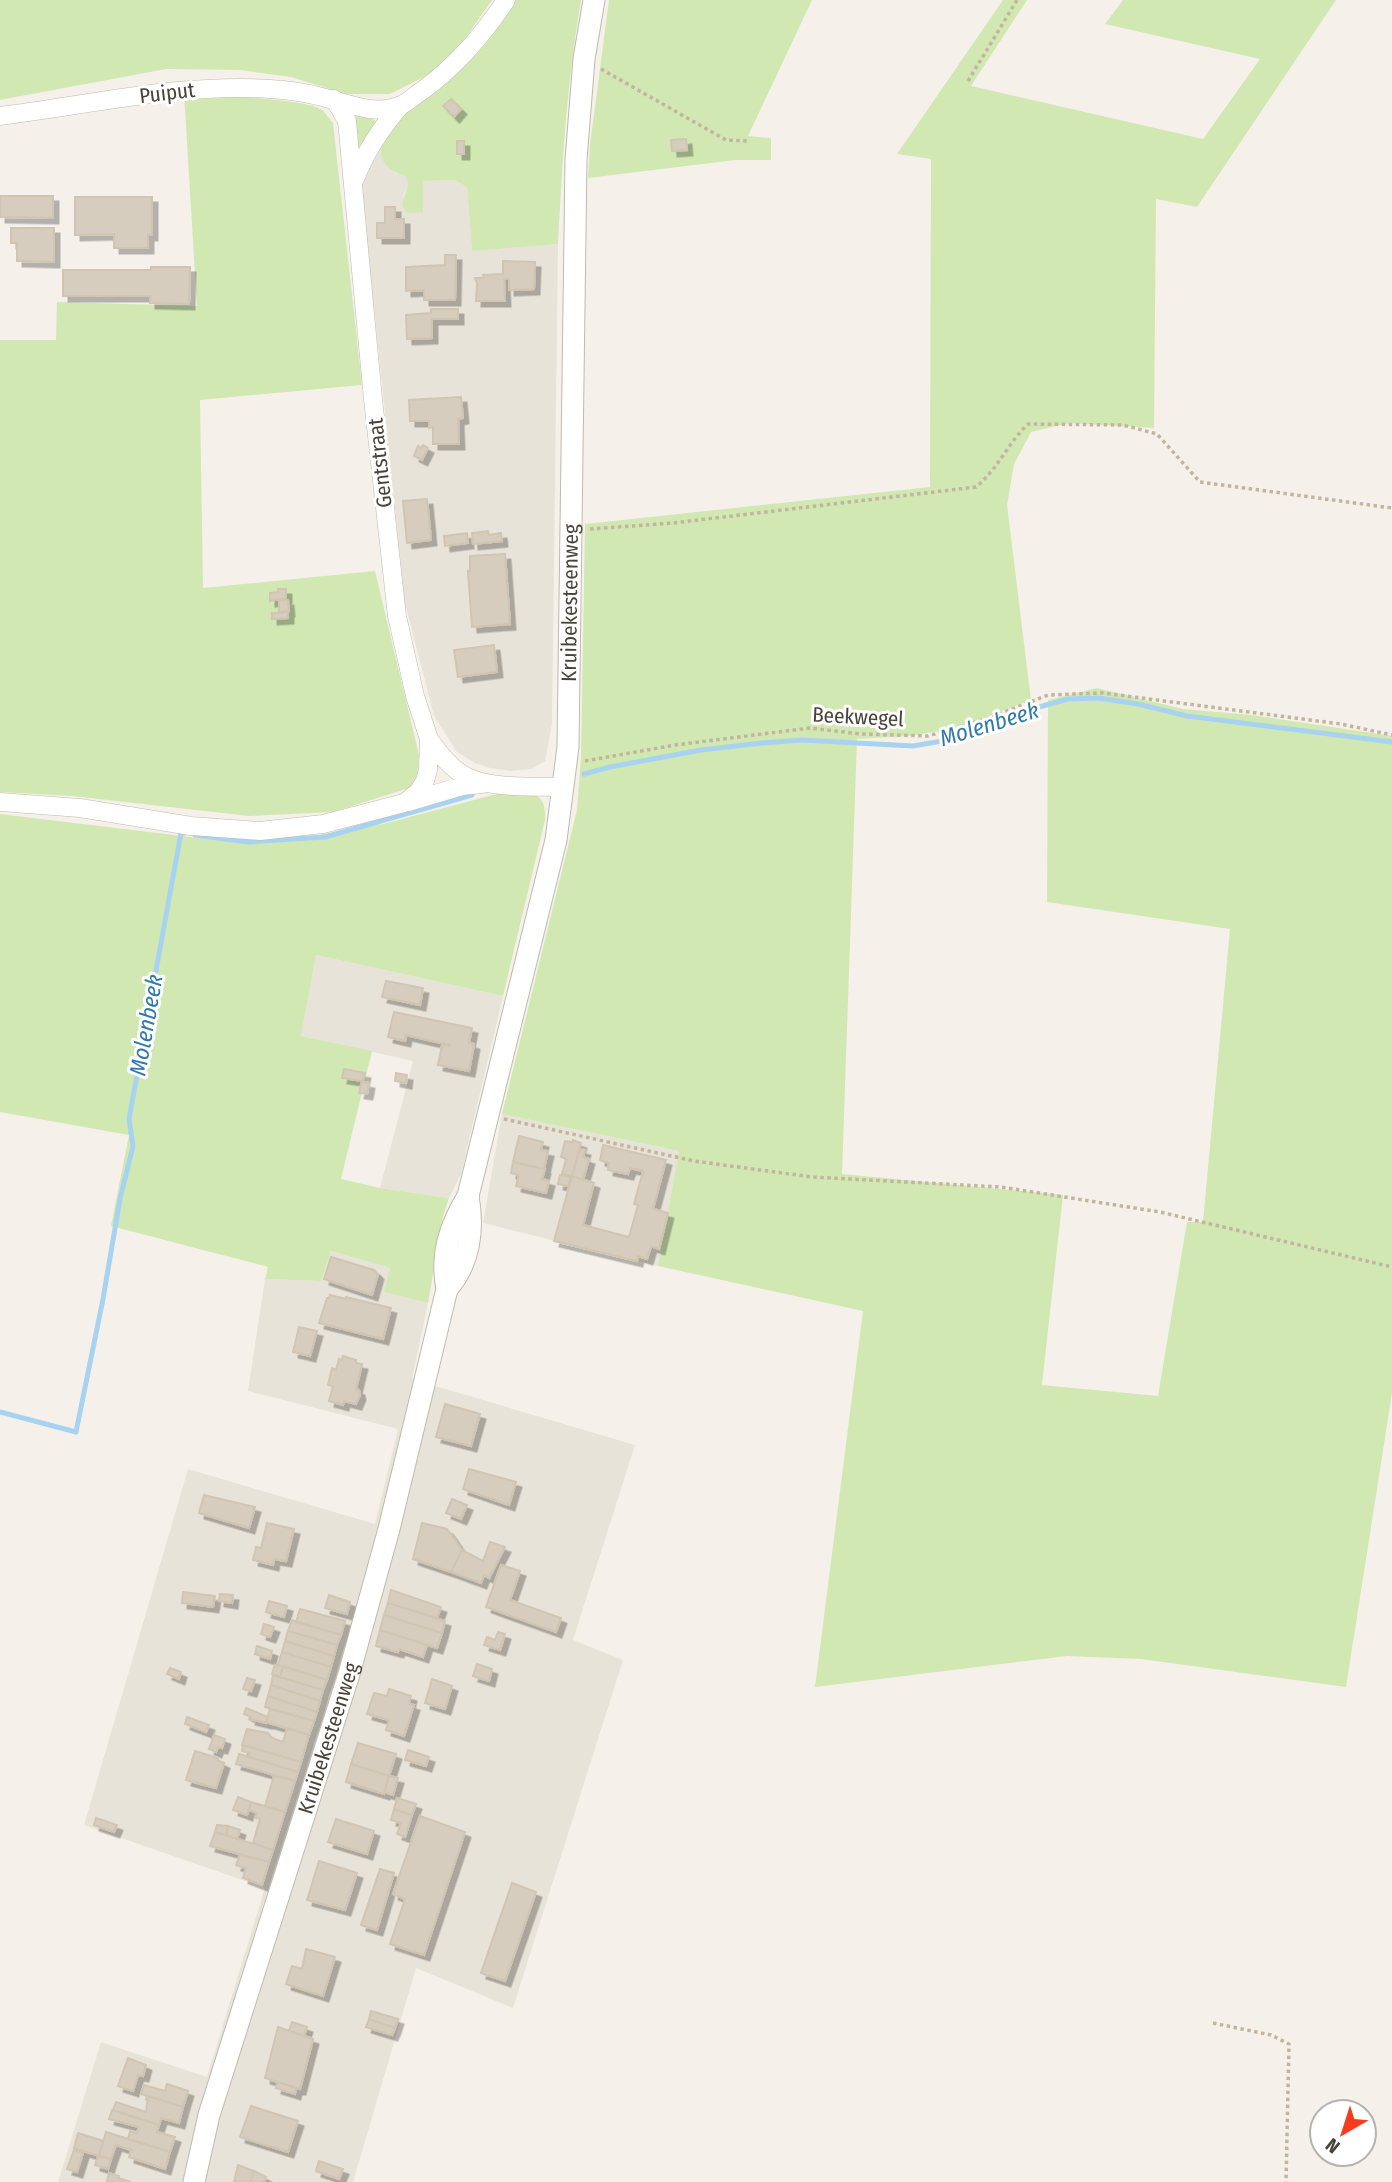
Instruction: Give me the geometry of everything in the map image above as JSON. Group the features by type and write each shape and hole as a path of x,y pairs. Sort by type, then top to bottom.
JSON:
{"street":[{"path":"334,99 358,108 377,110 401,105 456,63 479,38 506,0"},
{"name":"Kruibekesteenweg","path":"194,2182 209,2115 349,1674 389,1529 447,1289 463,1265 472,1231 468,1196 556,840 567,764 576,160 584,59 594,0"},
{"name":"Puiput","path":"0,116 61,109 167,91 230,87 290,90 334,99"},
{"name":"Gentstraat","path":"334,99 347,121 397,616 415,696 429,740 425,781 418,792 404,803"},
{"name":"Gentstraat","path":"354,182 363,157 381,128 401,105"},
{"name":"Gentstraat","path":"429,740 447,763 468,777 488,783"},
{"name":"Gentstraat","path":"0,802 80,808 191,826 260,831 323,824 462,786 488,783 564,786"}],"path":[{"path":"968,81 1017,0"},
{"path":"584,59 726,140 748,141"},
{"path":"571,530 673,523 976,487 989,477 1014,438 1028,424 1123,425 1157,435 1200,482 1392,508"},
{"name":"Beekwegel","path":"567,764 675,745 810,729 928,736 992,717 1048,695 1103,692 1341,724 1392,735"},
{"path":"488,1116 694,1161 812,1177 1001,1187 1160,1212 1392,1267"},
{"path":"1213,2023 1271,2035 1289,2044 1286,2182"}],"shaded area":[{"path":"381,140 394,172 405,176 408,183 403,197 422,181 455,180 467,186 472,250 558,244 552,724 545,761 531,769 510,771 490,768 457,752 434,716 405,603 361,184"},
{"path":"316,955 503,996 461,1174 449,1198 380,1188 413,1061 301,1036"},
{"path":"502,1114 679,1151 658,1266 483,1223"},
{"path":"331,1251 390,1268 385,1292 428,1303 412,1379 635,1445 573,1640 623,1660 513,2008 416,1968 353,2182 58,2182 101,2042 207,2077 265,1888 84,1825 188,1469 375,1524 398,1429 248,1391 265,1279 321,1281"}],"green space":[{"path":"0,0 492,0 461,44 443,63 424,77 390,94 346,94 291,77 240,70 166,69 0,100"},
{"path":"516,0 581,0 566,122 558,244 472,251 467,187 455,180 423,181 423,212 408,213 402,206 408,183 405,176 385,163 381,144 388,129 507,13"},
{"path":"609,0 812,0 748,136 771,138 771,160 735,160 588,178"},
{"path":"1003,0 1027,0 971,86 1203,139 1260,59 1105,24 1123,0 1336,0 1197,207 1156,199 1154,428 1070,423 1031,432 1014,464 1007,505 1031,700 958,728 909,736 857,739 842,1174 1063,1195 1042,1385 1158,1396 1187,1222 1203,1222 1230,929 1047,902 1048,700 1097,688 1183,709 1252,715 1392,736 1392,1393 1346,1687 1141,1659 1067,1656 815,1687 863,1311 658,1266 679,1151 502,1114 577,810 581,757 585,524 930,487 931,159 897,154"},
{"path":"184,94 297,103 322,110 333,123 362,385 200,400 203,588 375,571 419,755 417,778 409,788 333,812 249,816 72,796 0,792 0,340 56,340 57,302 197,306"},
{"path":"353,116 371,118 377,122 359,152"},
{"path":"508,791 531,794 540,799 545,820 503,996 316,955 301,1036 372,1051 341,1179 380,1188 449,1198 443,1216 428,1303 384,1292 390,1268 331,1251 321,1281 265,1279 268,1267 111,1226 129,1135 0,1112 0,814 207,839 294,839 383,824"}],"building":[{"path":"451,99 461,109 454,117 443,106"},
{"path":"686,139 687,150 672,151 671,140"},
{"path":"457,141 464,141 464,154 457,154"},
{"path":"0,196 53,196 53,218 0,217"},
{"path":"75,197 152,197 152,235 148,235 148,248 114,248 114,234 75,235"},
{"path":"385,207 395,207 395,219 404,219 404,238 377,238 377,223 385,223"},
{"path":"11,228 54,228 54,262 17,261 17,243 11,243"},
{"path":"445,255 456,255 455,300 424,300 424,290 406,291 406,267 445,265"},
{"path":"503,261 535,262 534,289 509,290 509,279 504,279 505,301 476,301 475,278 503,274"},
{"path":"151,267 190,267 189,304 150,303 150,296 63,296 63,270 151,270"},
{"path":"431,309 458,309 458,319 432,319 432,338 407,339 406,315 431,313"},
{"path":"461,397 463,418 458,419 459,444 433,444 433,427 429,428 429,421 410,421 409,400"},
{"path":"423,445 428,448 422,460 414,456 418,446 421,448"},
{"path":"427,499 431,540 407,543 403,501"},
{"path":"488,531 489,535 501,533 502,541 473,544 472,533"},
{"path":"467,533 468,543 445,546 444,536"},
{"path":"505,554 510,624 472,627 468,571 470,556"},
{"path":"278,589 286,589 286,598 270,601 270,593 279,592"},
{"path":"288,600 289,611 279,612 279,601"},
{"path":"288,612 288,618 272,619 272,613"},
{"path":"494,645 497,672 458,677 454,650"},
{"path":"386,981 423,988 420,1005 382,997"},
{"path":"394,1012 472,1028 469,1043 474,1044 469,1071 438,1065 442,1045 450,1045 406,1035 405,1041 388,1037"},
{"path":"344,1069 365,1073 363,1082 369,1083 367,1094 359,1093 362,1081 342,1078"},
{"path":"396,1073 407,1075 406,1083 395,1081"},
{"path":"519,1136 543,1142 541,1150 548,1151 544,1169 513,1162"},
{"path":"565,1141 581,1143 572,1176 562,1174 566,1159 561,1157"},
{"path":"603,1145 666,1160 653,1209 668,1213 659,1249 651,1246 647,1259 638,1256 637,1261 554,1241 572,1176 594,1183 583,1225 629,1237 638,1205 634,1204 643,1171 630,1168 628,1174 608,1170 609,1163 600,1160"},
{"path":"580,1149 585,1150 583,1157 589,1159 583,1180 572,1176"},
{"path":"513,1162 545,1169 542,1179 549,1181 546,1193 516,1186 519,1175 511,1173"},
{"path":"560,1175 571,1177 568,1186 558,1184"},
{"path":"331,1257 374,1270 378,1274 372,1295 324,1279"},
{"path":"330,1295 391,1308 383,1339 319,1323"},
{"path":"299,1327 317,1331 310,1356 293,1352"},
{"path":"343,1356 362,1364 356,1389 360,1395 356,1404 344,1401 343,1405 329,1401 333,1386 328,1385 332,1368 336,1370 339,1359 342,1360"},
{"path":"445,1404 480,1414 471,1446 436,1437"},
{"path":"469,1469 516,1482 509,1505 463,1489"},
{"path":"204,1495 255,1507 249,1528 199,1513"},
{"path":"452,1499 467,1505 461,1519 446,1513"},
{"path":"267,1523 294,1529 286,1561 274,1559 273,1565 253,1560 256,1547 261,1548"},
{"path":"422,1523 447,1529 462,1550 451,1572 413,1559"},
{"path":"490,1542 505,1547 489,1578 484,1575 481,1583 451,1572 462,1550 483,1561"},
{"path":"501,1565 520,1571 510,1600 561,1618 556,1632 486,1607"},
{"path":"391,1590 441,1607 437,1618 388,1603"},
{"path":"183,1592 215,1596 213,1607 182,1603"},
{"path":"220,1594 233,1595 232,1603 219,1601"},
{"path":"329,1595 350,1602 347,1614 325,1608"},
{"path":"269,1601 287,1606 284,1617 266,1612"},
{"path":"388,1603 445,1621 442,1633 384,1615"},
{"path":"300,1609 345,1621 341,1635 296,1622"},
{"path":"384,1615 442,1633 437,1648 380,1630"},
{"path":"292,1620 341,1635 337,1645 288,1631"},
{"path":"264,1624 274,1627 270,1637 261,1634"},
{"path":"380,1630 427,1645 423,1657 399,1649 398,1652 376,1646"},
{"path":"288,1631 337,1645 334,1656 285,1641"},
{"path":"498,1632 505,1634 500,1650 484,1645 487,1637 495,1640"},
{"path":"285,1641 334,1656 331,1667 282,1652"},
{"path":"257,1646 272,1651 270,1659 255,1654"},
{"path":"282,1652 331,1667 327,1680 278,1665"},
{"path":"477,1664 492,1669 489,1681 473,1676"},
{"path":"275,1665 283,1667 280,1677 272,1674"},
{"path":"283,1666 327,1680 323,1690 280,1677"},
{"path":"170,1668 181,1672 179,1679 167,1674"},
{"path":"273,1675 323,1690 320,1701 271,1685"},
{"path":"247,1678 255,1680 251,1691 243,1689"},
{"path":"432,1679 452,1686 445,1709 425,1703"},
{"path":"271,1685 320,1701 317,1712 268,1696"},
{"path":"389,1689 411,1696 409,1704 414,1705 404,1736 386,1730 389,1720 367,1714 374,1693 387,1696"},
{"path":"268,1696 317,1712 314,1721 265,1707"},
{"path":"246,1708 268,1717 266,1723 250,1719 251,1717 244,1714"},
{"path":"270,1709 314,1721 309,1735 266,1722"},
{"path":"187,1717 209,1725 206,1732 185,1724"},
{"path":"287,1728 309,1735 301,1762 242,1745 247,1729 268,1733 272,1738 283,1742"},
{"path":"214,1735 225,1739 222,1748 218,1747 216,1752 209,1749"},
{"path":"358,1743 396,1754 389,1776 351,1764"},
{"path":"243,1745 301,1762 298,1772 249,1757 250,1753 242,1751"},
{"path":"408,1750 429,1757 426,1766 405,1760"},
{"path":"195,1751 218,1758 217,1760 224,1763 216,1788 186,1780"},
{"path":"239,1754 298,1772 295,1781 236,1764"},
{"path":"351,1764 389,1776 384,1794 346,1782"},
{"path":"274,1776 295,1781 285,1812 265,1806"},
{"path":"389,1776 398,1778 393,1795 384,1792"},
{"path":"238,1797 251,1802 247,1815 233,1810"},
{"path":"397,1798 416,1804 412,1815 394,1809"},
{"path":"251,1802 285,1812 273,1850 253,1843 260,1819 255,1818 257,1813 249,1810"},
{"path":"394,1809 412,1815 405,1837 397,1834 401,1823 391,1820"},
{"path":"420,1816 465,1832 424,1955 390,1944 405,1899 393,1894"},
{"path":"96,1818 117,1825 114,1832 94,1825"},
{"path":"336,1819 374,1831 367,1854 328,1842"},
{"path":"217,1825 228,1826 226,1835 215,1832"},
{"path":"228,1826 240,1830 237,1839 226,1835"},
{"path":"215,1832 273,1850 269,1862 210,1846"},
{"path":"240,1855 269,1862 262,1885 243,1878 246,1868 236,1865"},
{"path":"319,1861 357,1873 345,1910 307,1900"},
{"path":"380,1869 394,1873 377,1930 361,1925"},
{"path":"512,1883 536,1892 505,1981 481,1973"},
{"path":"306,1949 335,1957 323,1996 286,1984 292,1966 302,1969"},
{"path":"371,2011 398,2019 395,2028 369,2019"},
{"path":"369,2019 395,2028 392,2035 366,2027"},
{"path":"292,2022 307,2027 304,2036 289,2031"},
{"path":"278,2027 313,2039 300,2089 265,2078"},
{"path":"128,2058 146,2065 143,2076 138,2075 133,2091 118,2086"},
{"path":"278,2082 296,2088 295,2094 276,2088"},
{"path":"167,2084 188,2091 183,2107 141,2094 144,2085 165,2091"},
{"path":"148,2096 183,2107 179,2123 161,2118 159,2125 113,2110 116,2102 146,2112"},
{"path":"251,2106 298,2121 288,2152 240,2137"},
{"path":"112,2110 159,2125 157,2132 175,2137 170,2152 128,2139 130,2131 137,2133 139,2127 109,2119"},
{"path":"106,2132 170,2152 165,2169 129,2157 131,2150 116,2145 111,2159 99,2156"},
{"path":"78,2133 103,2141 99,2156 74,2148"},
{"path":"74,2150 83,2153 77,2172 67,2169"},
{"path":"98,2156 111,2159 108,2169 95,2165"},
{"path":"319,2161 343,2169 339,2179 316,2171"},
{"path":"238,2165 254,2171 250,2182 234,2182"},
{"path":"254,2171 266,2177 264,2182 250,2182"},
{"path":"109,2173 119,2176 118,2178 131,2182 107,2182"}],"waterway":[{"name":"Molenbeek","path":"584,774 701,750 762,743 802,740 913,746 948,740 1068,699 1099,698 1187,716 1392,742"},
{"name":"Molenbeek","path":"195,835 248,842 325,837 472,795"},
{"name":"Molenbeek","path":"0,1412 76,1432 120,1199 133,1146 129,1119 181,833 185,833"}]}
